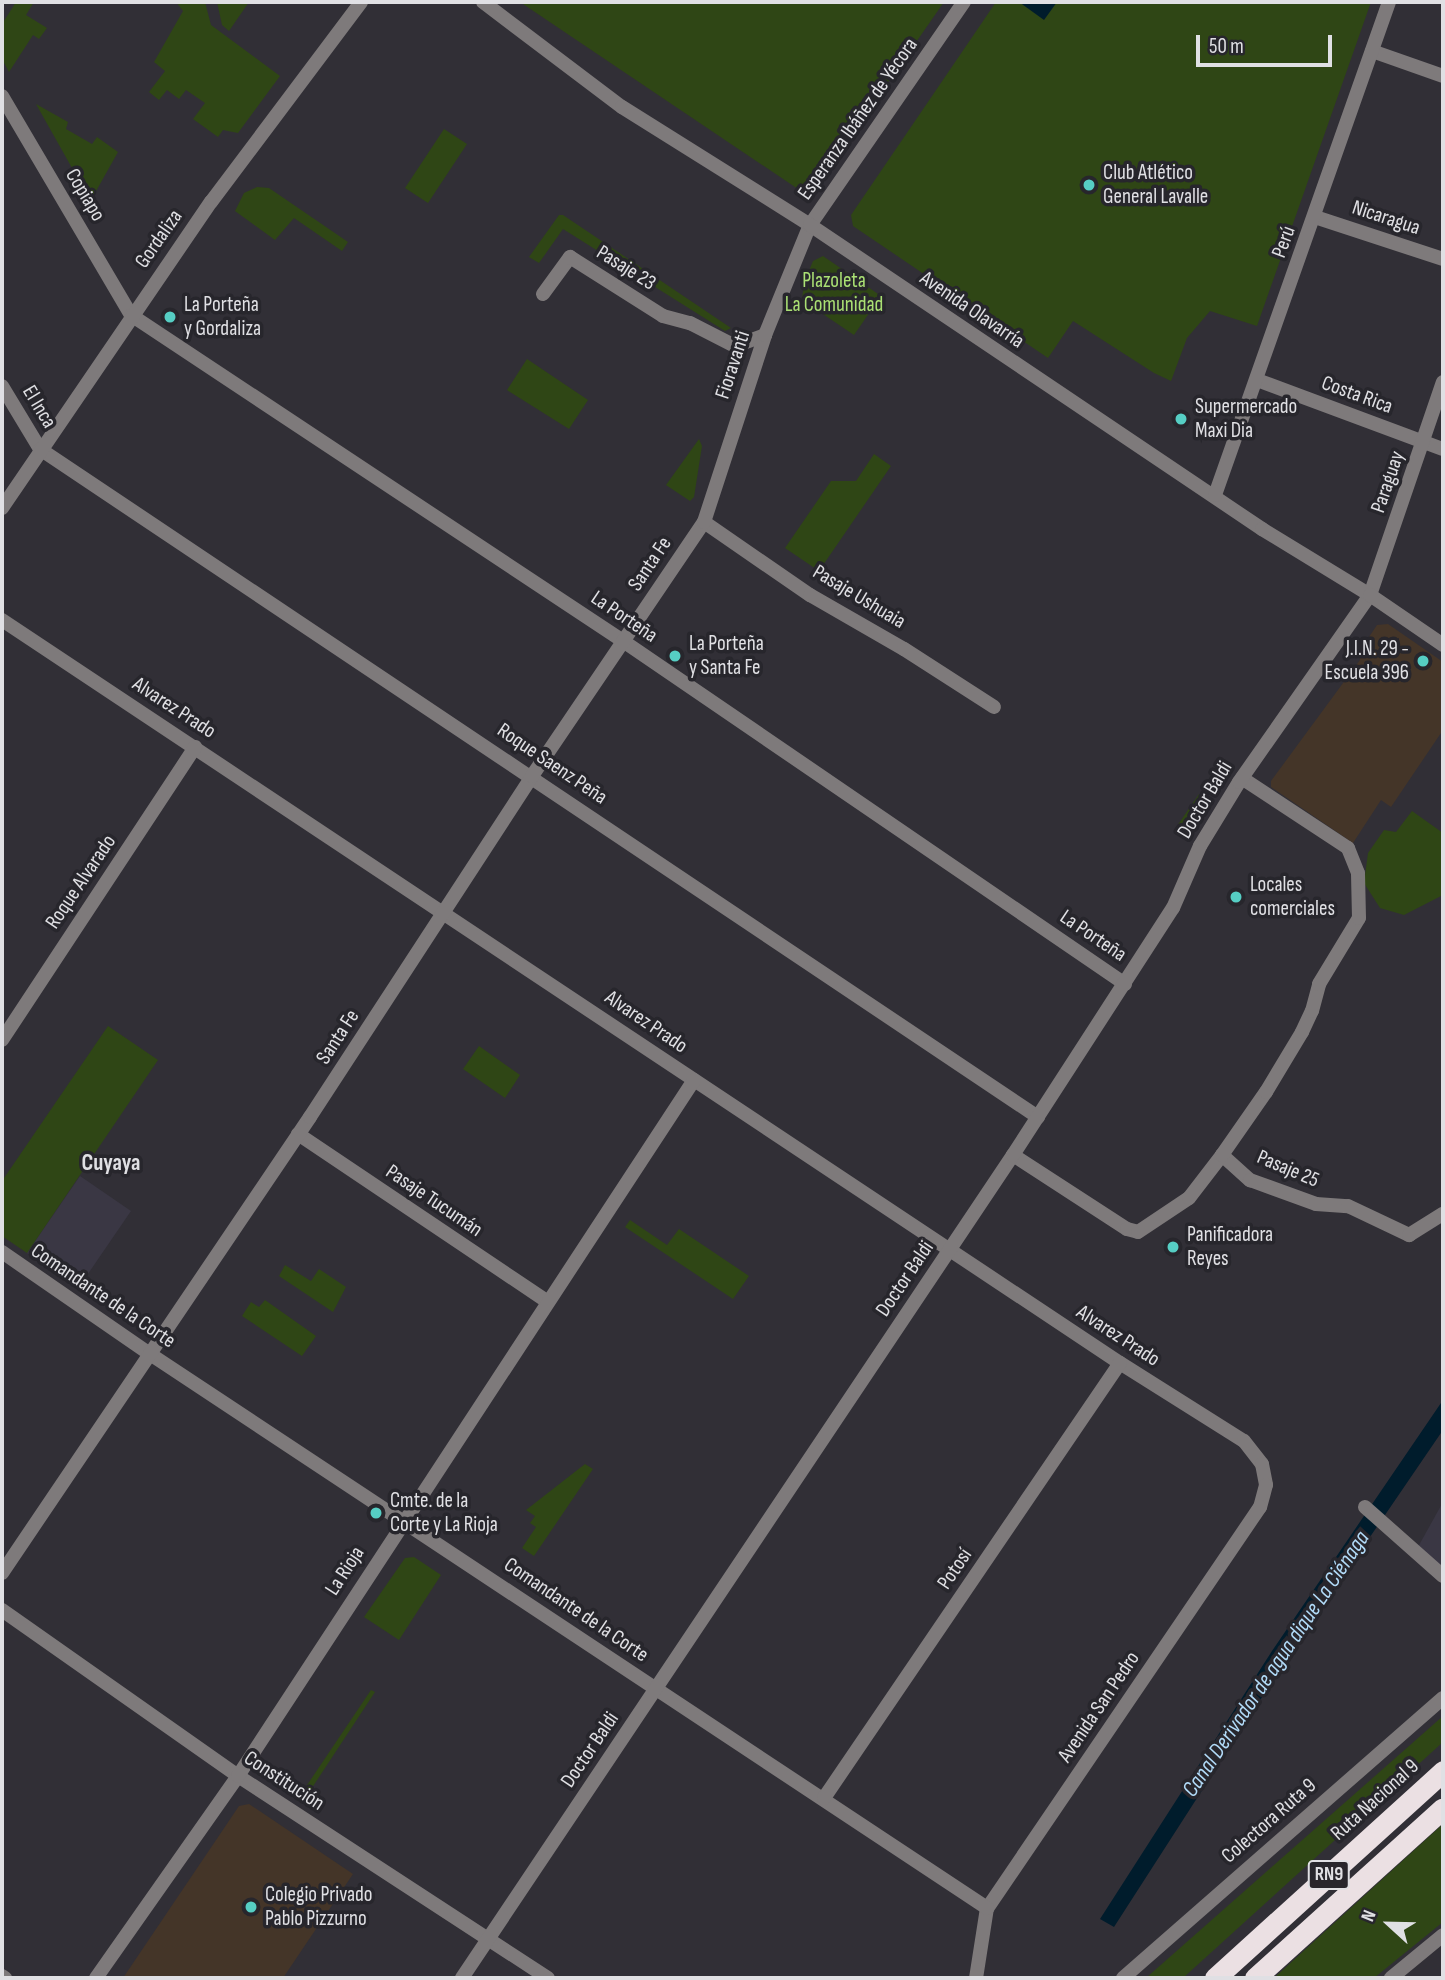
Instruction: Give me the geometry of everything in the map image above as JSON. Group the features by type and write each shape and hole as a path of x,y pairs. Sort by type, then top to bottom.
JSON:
{"highway":[{"name":"Ruta Nacional 9","path":"1215,1978 1443,1772"},
{"name":"RN9","path":"1255,1978 1443,1808"}],"street":[{"name":"Gordaliza","path":"2,508 131,315 211,202 361,2"},
{"name":"Avenida Olavarría","path":"482,2 622,107 810,225 1262,529 1370,595 1443,645"},
{"name":"Esperanza Ibáñez de Yécora","path":"810,225 964,2"},
{"name":"Perú","path":"1215,495 1389,2"},
{"path":"1372,51 1443,76"},
{"name":"Copiapo","path":"2,96 131,315"},
{"name":"Nicaragua","path":"1315,216 1443,259"},
{"name":"Fioravanti","path":"704,522 765,335 810,225"},
{"name":"Pasaje 23","path":"543,294 570,257 663,316 691,323 735,346 765,335"},
{"name":"La Porteña","path":"131,315 623,641 1125,984"},
{"name":"Costa Rica","path":"1257,380 1443,449"},
{"name":"Paraguay","path":"1370,595 1443,382"},
{"name":"El Inca","path":"2,386 40,449"},
{"name":"Roque Saenz Peña","path":"40,449 1038,1117"},
{"name":"Santa Fe","path":"2,1573 298,1134 532,776 704,522"},
{"name":"Pasaje Ushuaia","path":"704,522 810,594 904,649 994,707"},
{"name":"Doctor Baldi","path":"461,1978 1038,1117 1174,908 1200,846 1242,778 1370,595"},
{"name":"Alvarez Prado","path":"2,620 445,912 1119,1363 1244,1441 1262,1464"},
{"name":"Roque Alvarado","path":"2,1040 195,747"},
{"path":"1013,1155 1127,1229 1138,1232 1189,1198 1266,1092 1302,1032 1312,1011 1319,984 1359,918 1358,873 1348,848 1242,778"},
{"name":"La Rioja","path":"96,1978 237,1776 694,1080"},
{"name":"Pasaje Tucumán","path":"298,1134 548,1302"},
{"name":"Pasaje 25","path":"1222,1154 1250,1180 1316,1205 1348,1206 1409,1235 1443,1214"},
{"name":"Comandante de la Corte","path":"2,1252 150,1354 987,1908"},
{"name":"Potosí","path":"824,1798 1119,1363"},
{"name":"Avenida San Pedro","path":"976,1978 987,1908 1260,1507 1266,1485 1262,1464"},
{"path":"1366,1507 1443,1576"},
{"name":"Constitución","path":"2,1610 237,1776 548,1978"},
{"name":"Colectora Ruta 9","path":"1124,1978 1443,1698"},
{"path":"1391,1978 1443,1935"}],"shaded area":[{"path":"1388,624 1443,662 1443,730 1391,807 1381,800 1353,843 1271,787 1271,781 1360,660 1359,652 1377,625"},
{"path":"80,1176 131,1211 79,1287 27,1253"},
{"path":"1443,1502 1443,1571 1418,1547"},
{"name":"Colegio Privado Pablo Pizzurno","path":"249,1804 353,1874 283,1978 123,1978 239,1806"}],"green space":[{"path":"16,2 34,2 26,15 47,28 39,39 33,35 9,72 2,59 2,24"},
{"path":"176,2 205,2 211,25 280,76 238,133 223,130 218,137 193,119 205,103 186,90 179,99 167,90 159,100 149,92 165,71 154,62 183,11"},
{"path":"217,2 249,2 229,31 222,25"},
{"path":"520,2 944,2 813,190 798,189"},
{"name":"Club Atlético General Lavalle","path":"996,2 1371,2 1257,326 1210,311 1187,338 1171,381 1073,321 1048,358 853,226 851,215"},
{"path":"36,104 68,122 66,129 92,144 97,137 118,152 86,209 68,175 72,168"},
{"path":"444,129 467,144 428,203 405,188"},
{"path":"257,187 269,188 348,242 342,251 294,218 275,240 235,211 244,193"},
{"path":"559,215 563,215 731,328 725,331 563,229 539,263 529,257"},
{"name":"Plazoleta La Comunidad","path":"823,256 881,296 854,335 802,300 804,283 813,261"},
{"path":"527,359 588,400 569,429 507,390"},
{"path":"699,439 702,446 694,497 690,501 666,485"},
{"path":"874,454 891,466 819,571 785,548 831,481 856,481"},
{"path":"1199,794 1202,806 1191,835 1177,826"},
{"path":"1412,811 1443,833 1443,895 1404,915 1380,908 1364,883 1368,853 1384,830 1396,832"},
{"path":"108,1026 158,1060 27,1253 2,1236 2,1181"},
{"path":"479,1046 520,1075 505,1098 463,1069"},
{"path":"630,1220 667,1245 679,1229 749,1276 733,1299 625,1227"},
{"path":"285,1265 311,1281 319,1269 346,1287 333,1312 279,1276"},
{"path":"265,1300 316,1336 302,1356 242,1316 251,1302 259,1307"},
{"path":"585,1464 593,1469 534,1556 522,1548 536,1527 530,1523 535,1516 526,1510"},
{"path":"414,1557 441,1575 399,1640 364,1617 405,1558"},
{"path":"371,1690 375,1692 302,1803 297,1800"},
{"path":"1443,1716 1443,1742 1183,1978 1146,1978"},
{"path":"1443,1824 1443,1922 1374,1978 1274,1978"}],"water":[{"path":"1019,2 1057,2 1044,20"},
{"name":"Canal Derivador de agua dique La Ciénaga","path":"1443,1400 1443,1430 1286,1660 1114,1927 1100,1919 1272,1651"}],"place":[{"name":"Club Atlético General Lavalle","path":"1089,185"},
{"name":"La Porteña y Gordaliza","path":"170,317"},
{"name":"Supermercado Maxi Dia","path":"1181,419"},
{"name":"La Porteña y Santa Fe","path":"675,656"},
{"name":"J.I.N. 29 - Escuela 396","path":"1423,661"},
{"name":"Locales comerciales","path":"1236,897"},
{"name":"Panificadora Reyes","path":"1173,1247"},
{"name":"Cmte. de la Corte y La Rioja","path":"376,1513"},
{"name":"Colegio Privado Pablo Pizzurno","path":"251,1907"}],"district":[{"name":"Cuyaya","path":"111,1163"}]}
